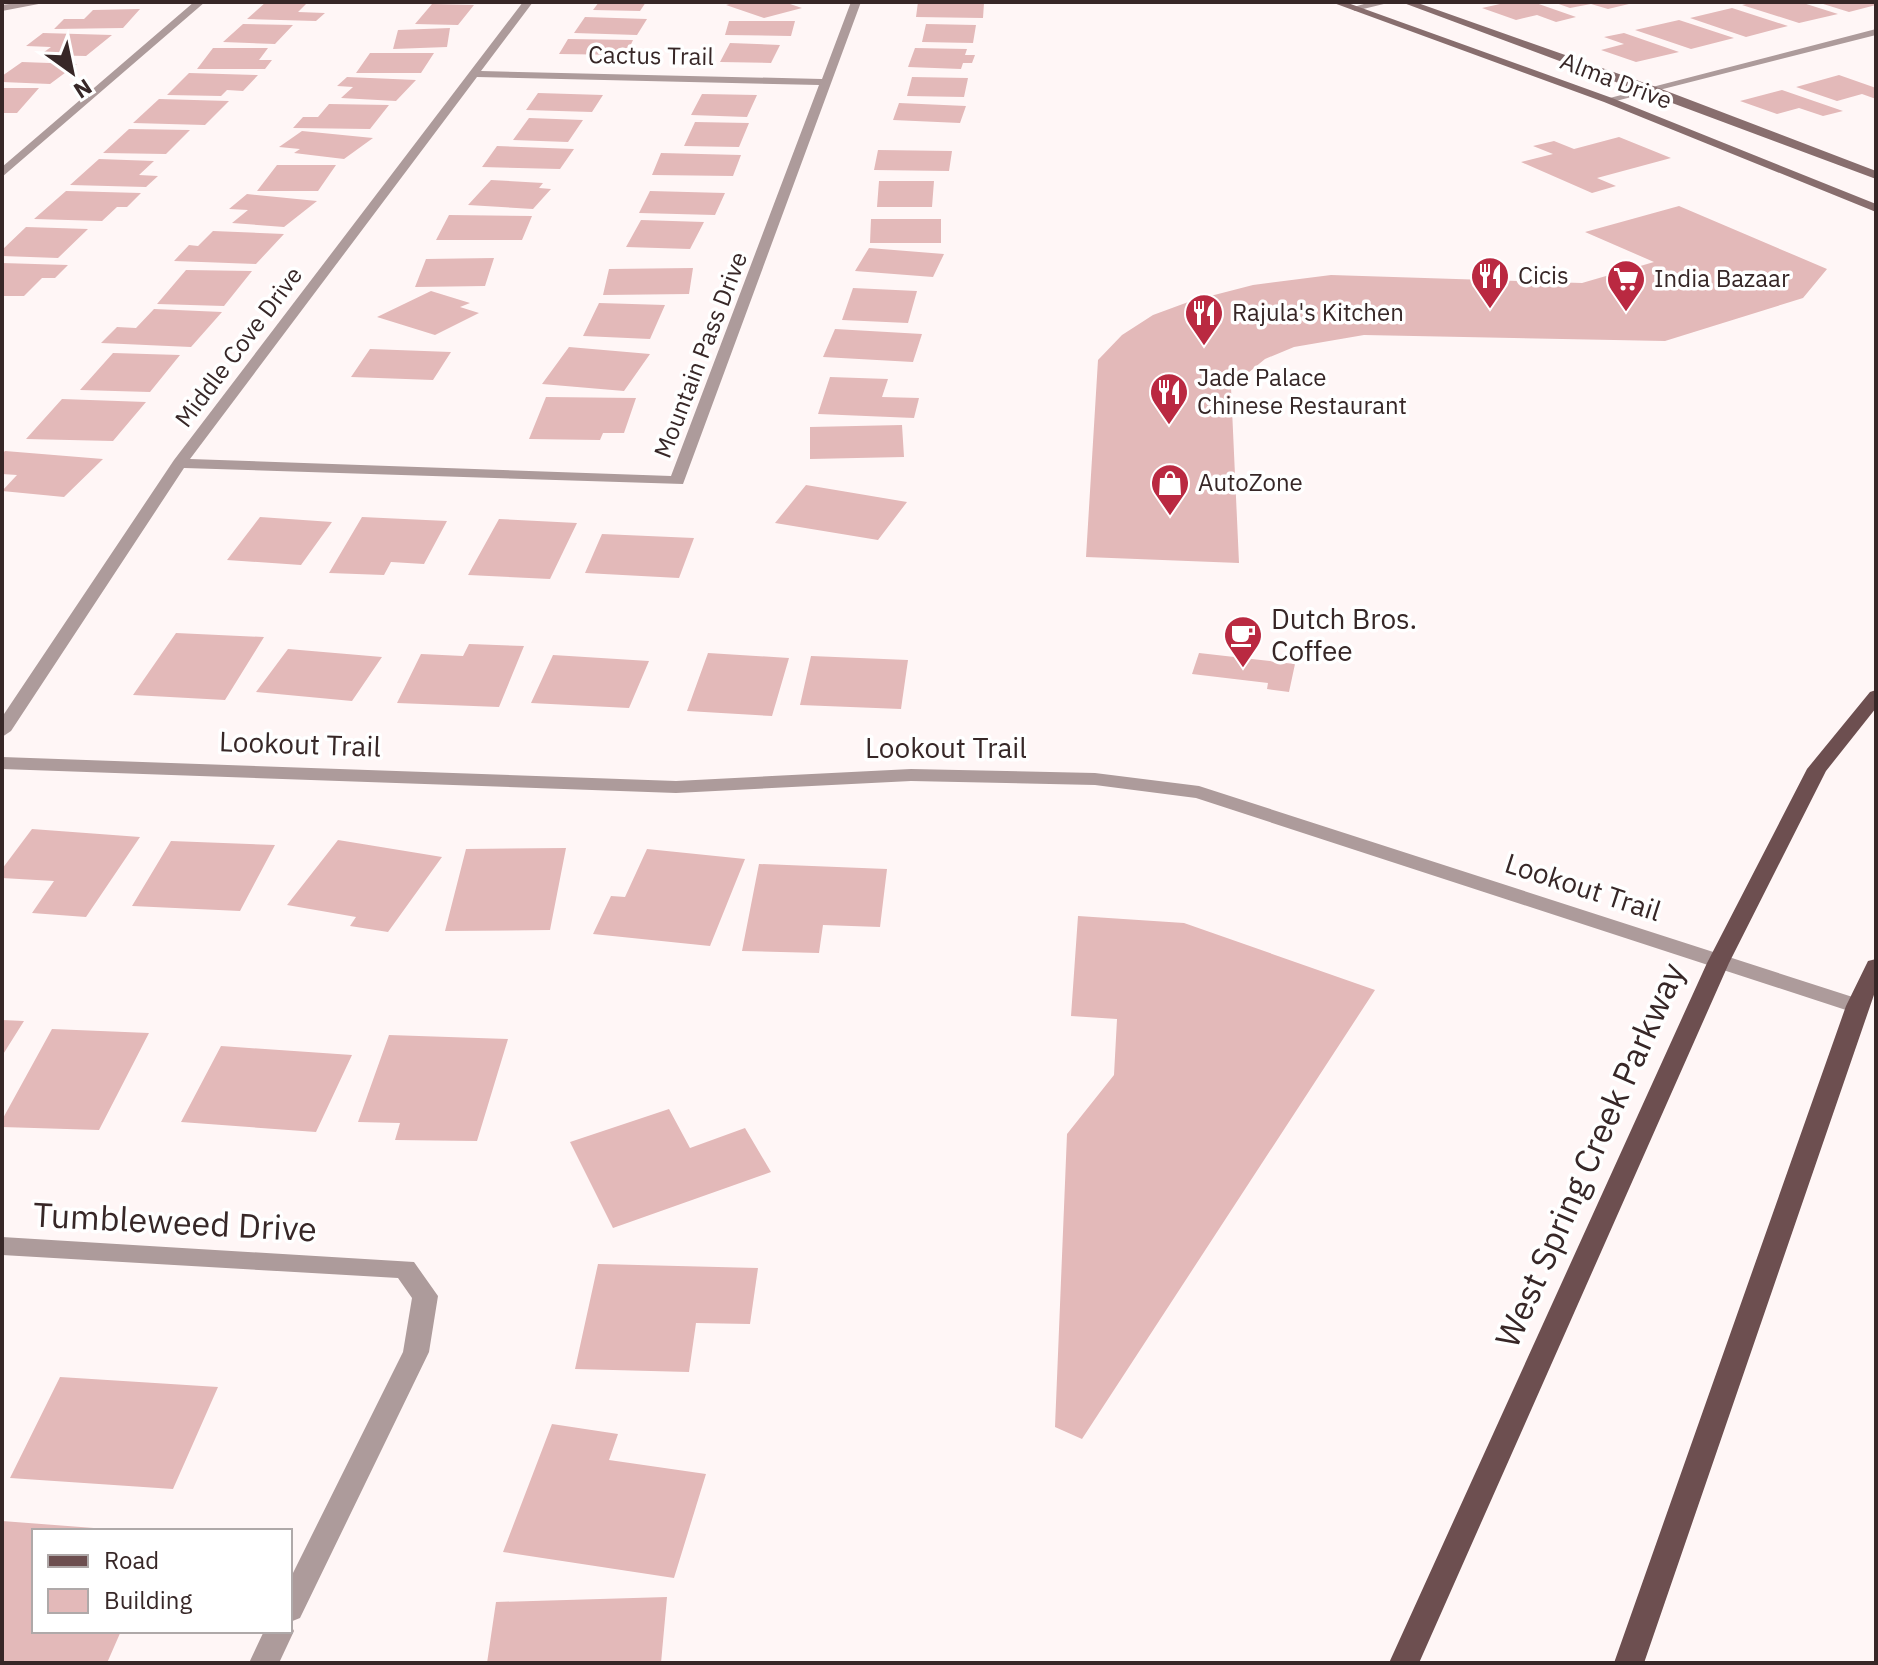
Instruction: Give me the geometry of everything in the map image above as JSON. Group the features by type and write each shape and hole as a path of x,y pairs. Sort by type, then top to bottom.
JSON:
{"main road":[{"name":"Alma Drive","path":"1336,2 1608,100 1876,208"},
{"name":"Alma Drive","path":"1406,2 1652,89 1876,175"},
{"name":"West Spring Creek Parkway","path":"1404,1663 1718,963 1817,769 1876,696"},
{"path":"1629,1663 1857,1006 1876,966"}],"street":[{"path":"2,8 44,2"},
{"path":"2,173 200,2"},
{"name":"Middle Cove Drive","path":"2,731 179,463 528,2"},
{"name":"Mountain Pass Drive","path":"179,463 677,481 856,2"},
{"path":"1355,8 1387,2"},
{"path":"1608,100 1876,32"},
{"name":"Cactus Trail","path":"474,74 827,82"},
{"name":"Lookout Trail","path":"2,763 676,787 911,775 1095,779 1199,792 1857,1006"},
{"name":"Tumbleweed Drive","path":"2,1246 405,1269 425,1296 416,1352 292,1605"},
{"path":"264,1663 278,1633"}],"building":[{"path":"266,2 308,2 298,12 325,13 316,21 247,19"},
{"path":"599,2 646,2 640,11 593,10"},
{"path":"736,2 784,2 802,8 764,18 726,5"},
{"path":"918,2 984,3 983,18 916,17"},
{"path":"1509,2 1533,2 1576,17 1556,22 1537,15 1516,20 1482,8"},
{"path":"1553,2 1629,4 1608,9 1591,4 1570,8"},
{"path":"1800,2 1838,14 1799,23 1742,5"},
{"path":"1876,2 1876,5 1849,12 1820,3"},
{"path":"432,4 474,5 458,25 415,24"},
{"path":"1732,8 1788,26 1746,37 1690,18"},
{"path":"140,9 123,28 54,29 64,19 84,19 93,10"},
{"path":"585,17 647,19 637,35 574,33"},
{"path":"1679,20 1734,38 1691,49 1635,30"},
{"path":"729,21 795,21 791,36 725,35"},
{"path":"243,24 293,25 275,44 223,42"},
{"path":"926,24 976,25 973,43 922,42"},
{"path":"450,28 447,47 393,49 398,30"},
{"path":"43,33 112,35 86,56 40,55 51,47 26,46"},
{"path":"1624,33 1679,52 1636,62 1601,50 1624,44 1604,37"},
{"path":"568,39 633,40 626,55 559,54"},
{"path":"730,43 780,45 771,63 720,62"},
{"path":"213,48 268,48 259,60 272,60 265,69 197,69"},
{"path":"915,48 967,49 965,55 975,55 972,63 963,63 961,69 908,67"},
{"path":"370,53 434,53 421,73 356,73"},
{"path":"22,62 77,64 50,84 2,82 2,76"},
{"path":"189,73 258,75 243,91 227,90 221,96 167,95"},
{"path":"1839,75 1876,88 1876,99 1862,94 1837,101 1796,87"},
{"path":"347,77 416,80 396,101 341,98 353,87 337,86"},
{"path":"912,77 968,78 964,97 907,96"},
{"path":"2,88 39,88 17,113 2,113"},
{"path":"1782,90 1843,111 1823,116 1799,108 1777,114 1740,101"},
{"path":"538,93 603,95 592,112 526,110"},
{"path":"702,94 757,95 747,117 691,115"},
{"path":"159,99 229,101 205,125 133,123"},
{"path":"899,103 966,106 960,123 893,120"},
{"path":"329,104 389,105 370,129 293,128 303,117 318,117"},
{"path":"529,118 583,120 568,142 513,140"},
{"path":"695,122 749,123 739,147 684,146"},
{"path":"129,129 190,130 166,154 103,153"},
{"path":"302,131 373,138 344,159 294,153 300,149 279,147"},
{"path":"1619,137 1671,158 1597,178 1616,186 1592,193 1521,162 1553,154 1533,146 1554,141 1574,149"},
{"path":"497,146 574,149 560,169 482,167"},
{"path":"878,150 952,151 949,171 874,170"},
{"path":"661,153 741,155 733,176 652,175"},
{"path":"99,159 154,161 139,175 158,176 146,187 70,185"},
{"path":"277,165 336,165 318,191 257,191"},
{"path":"491,180 543,183 539,188 551,189 533,209 468,205"},
{"path":"879,181 934,181 932,207 877,207"},
{"path":"66,191 141,193 127,207 117,207 102,221 34,219"},
{"path":"650,191 725,193 715,215 639,213"},
{"path":"247,194 317,201 284,227 232,223 248,210 229,209"},
{"path":"1679,206 1827,269 1803,298 1665,341 1364,335 1294,347 1265,359 1231,387 1239,563 1086,557 1098,360 1122,335 1153,315 1191,301 1253,285 1331,275 1582,283 1654,262 1585,232"},
{"path":"449,215 532,216 522,240 436,240"},
{"path":"871,219 941,219 941,243 870,243"},
{"path":"641,220 704,222 690,249 626,247"},
{"path":"26,227 88,229 58,258 2,256 2,250"},
{"path":"213,231 284,234 256,264 174,261 189,245 198,246"},
{"path":"869,248 944,254 933,277 855,271"},
{"path":"494,258 485,286 415,287 426,259"},
{"path":"2,263 68,265 55,278 42,278 24,296 2,296"},
{"path":"693,268 689,294 603,295 609,269"},
{"path":"186,270 252,271 224,306 157,304"},
{"path":"853,288 917,291 908,323 842,320"},
{"path":"431,291 470,303 460,307 479,313 435,335 377,317"},
{"path":"599,303 665,305 650,339 583,336"},
{"path":"154,309 222,312 191,347 101,343 117,327 136,328"},
{"path":"835,329 922,334 913,362 823,357"},
{"path":"569,347 650,354 624,391 542,384"},
{"path":"370,349 451,352 433,380 351,377"},
{"path":"113,353 180,355 150,392 80,390"},
{"path":"830,377 888,379 882,397 919,398 914,418 818,414"},
{"path":"546,397 636,398 624,433 603,433 600,440 529,439"},
{"path":"62,399 146,402 113,441 26,439"},
{"path":"902,425 904,457 810,459 810,427"},
{"path":"5,451 103,459 64,497 2,491 17,475 2,474 2,454"},
{"path":"806,485 907,502 878,540 775,523"},
{"path":"260,517 332,522 301,565 227,560"},
{"path":"362,517 447,521 424,564 391,562 384,575 329,573"},
{"path":"499,519 577,523 550,579 468,575"},
{"path":"602,534 694,538 679,578 585,573"},
{"path":"176,633 264,637 225,700 133,695"},
{"path":"469,644 524,646 499,707 397,703 421,654 463,656"},
{"path":"288,649 382,657 352,701 256,692"},
{"path":"708,653 789,658 772,716 687,711"},
{"name":"Dutch Bros. Coffee","path":"1199,653 1295,664 1289,692 1267,689 1268,683 1192,674"},
{"path":"553,655 649,661 629,708 531,703"},
{"path":"811,656 908,660 901,709 800,705"},
{"path":"32,829 140,837 86,917 32,913 54,881 2,878 2,869"},
{"path":"338,840 442,857 388,932 350,926 356,917 287,905"},
{"path":"171,841 275,845 240,911 132,906"},
{"path":"566,848 550,930 445,931 466,849"},
{"path":"647,849 745,859 710,946 593,934 611,896 625,897"},
{"path":"759,864 887,869 880,927 823,925 819,953 742,951"},
{"path":"1078,916 1184,923 1375,990 1082,1439 1055,1427 1067,1134 1114,1075 1117,1019 1071,1016"},
{"path":"2,1020 24,1021 2,1056"},
{"path":"52,1029 149,1033 99,1130 2,1127 2,1120"},
{"path":"389,1035 508,1039 477,1141 395,1140 400,1123 358,1122"},
{"path":"221,1046 352,1055 316,1132 181,1122"},
{"path":"669,1109 690,1148 745,1128 771,1172 613,1228 570,1142"},
{"path":"598,1264 758,1268 750,1324 696,1323 689,1372 575,1369"},
{"path":"60,1377 218,1387 173,1489 10,1478"},
{"path":"552,1424 618,1434 609,1460 706,1474 674,1578 503,1552"},
{"path":"2,1521 107,1529 32,1529 32,1633 120,1633 107,1663 2,1663"},
{"path":"667,1597 661,1663 487,1663 496,1602"}],"place":[{"name":"Cicis","path":"1490,310"},
{"name":"India Bazaar","path":"1626,313"},
{"name":"Rajula's Kitchen","path":"1204,347"},
{"name":"Jade Palace Chinese Restaurant","path":"1169,426"},
{"name":"AutoZone","path":"1170,517"},
{"name":"Dutch Bros. Coffee","path":"1243,669"}]}
